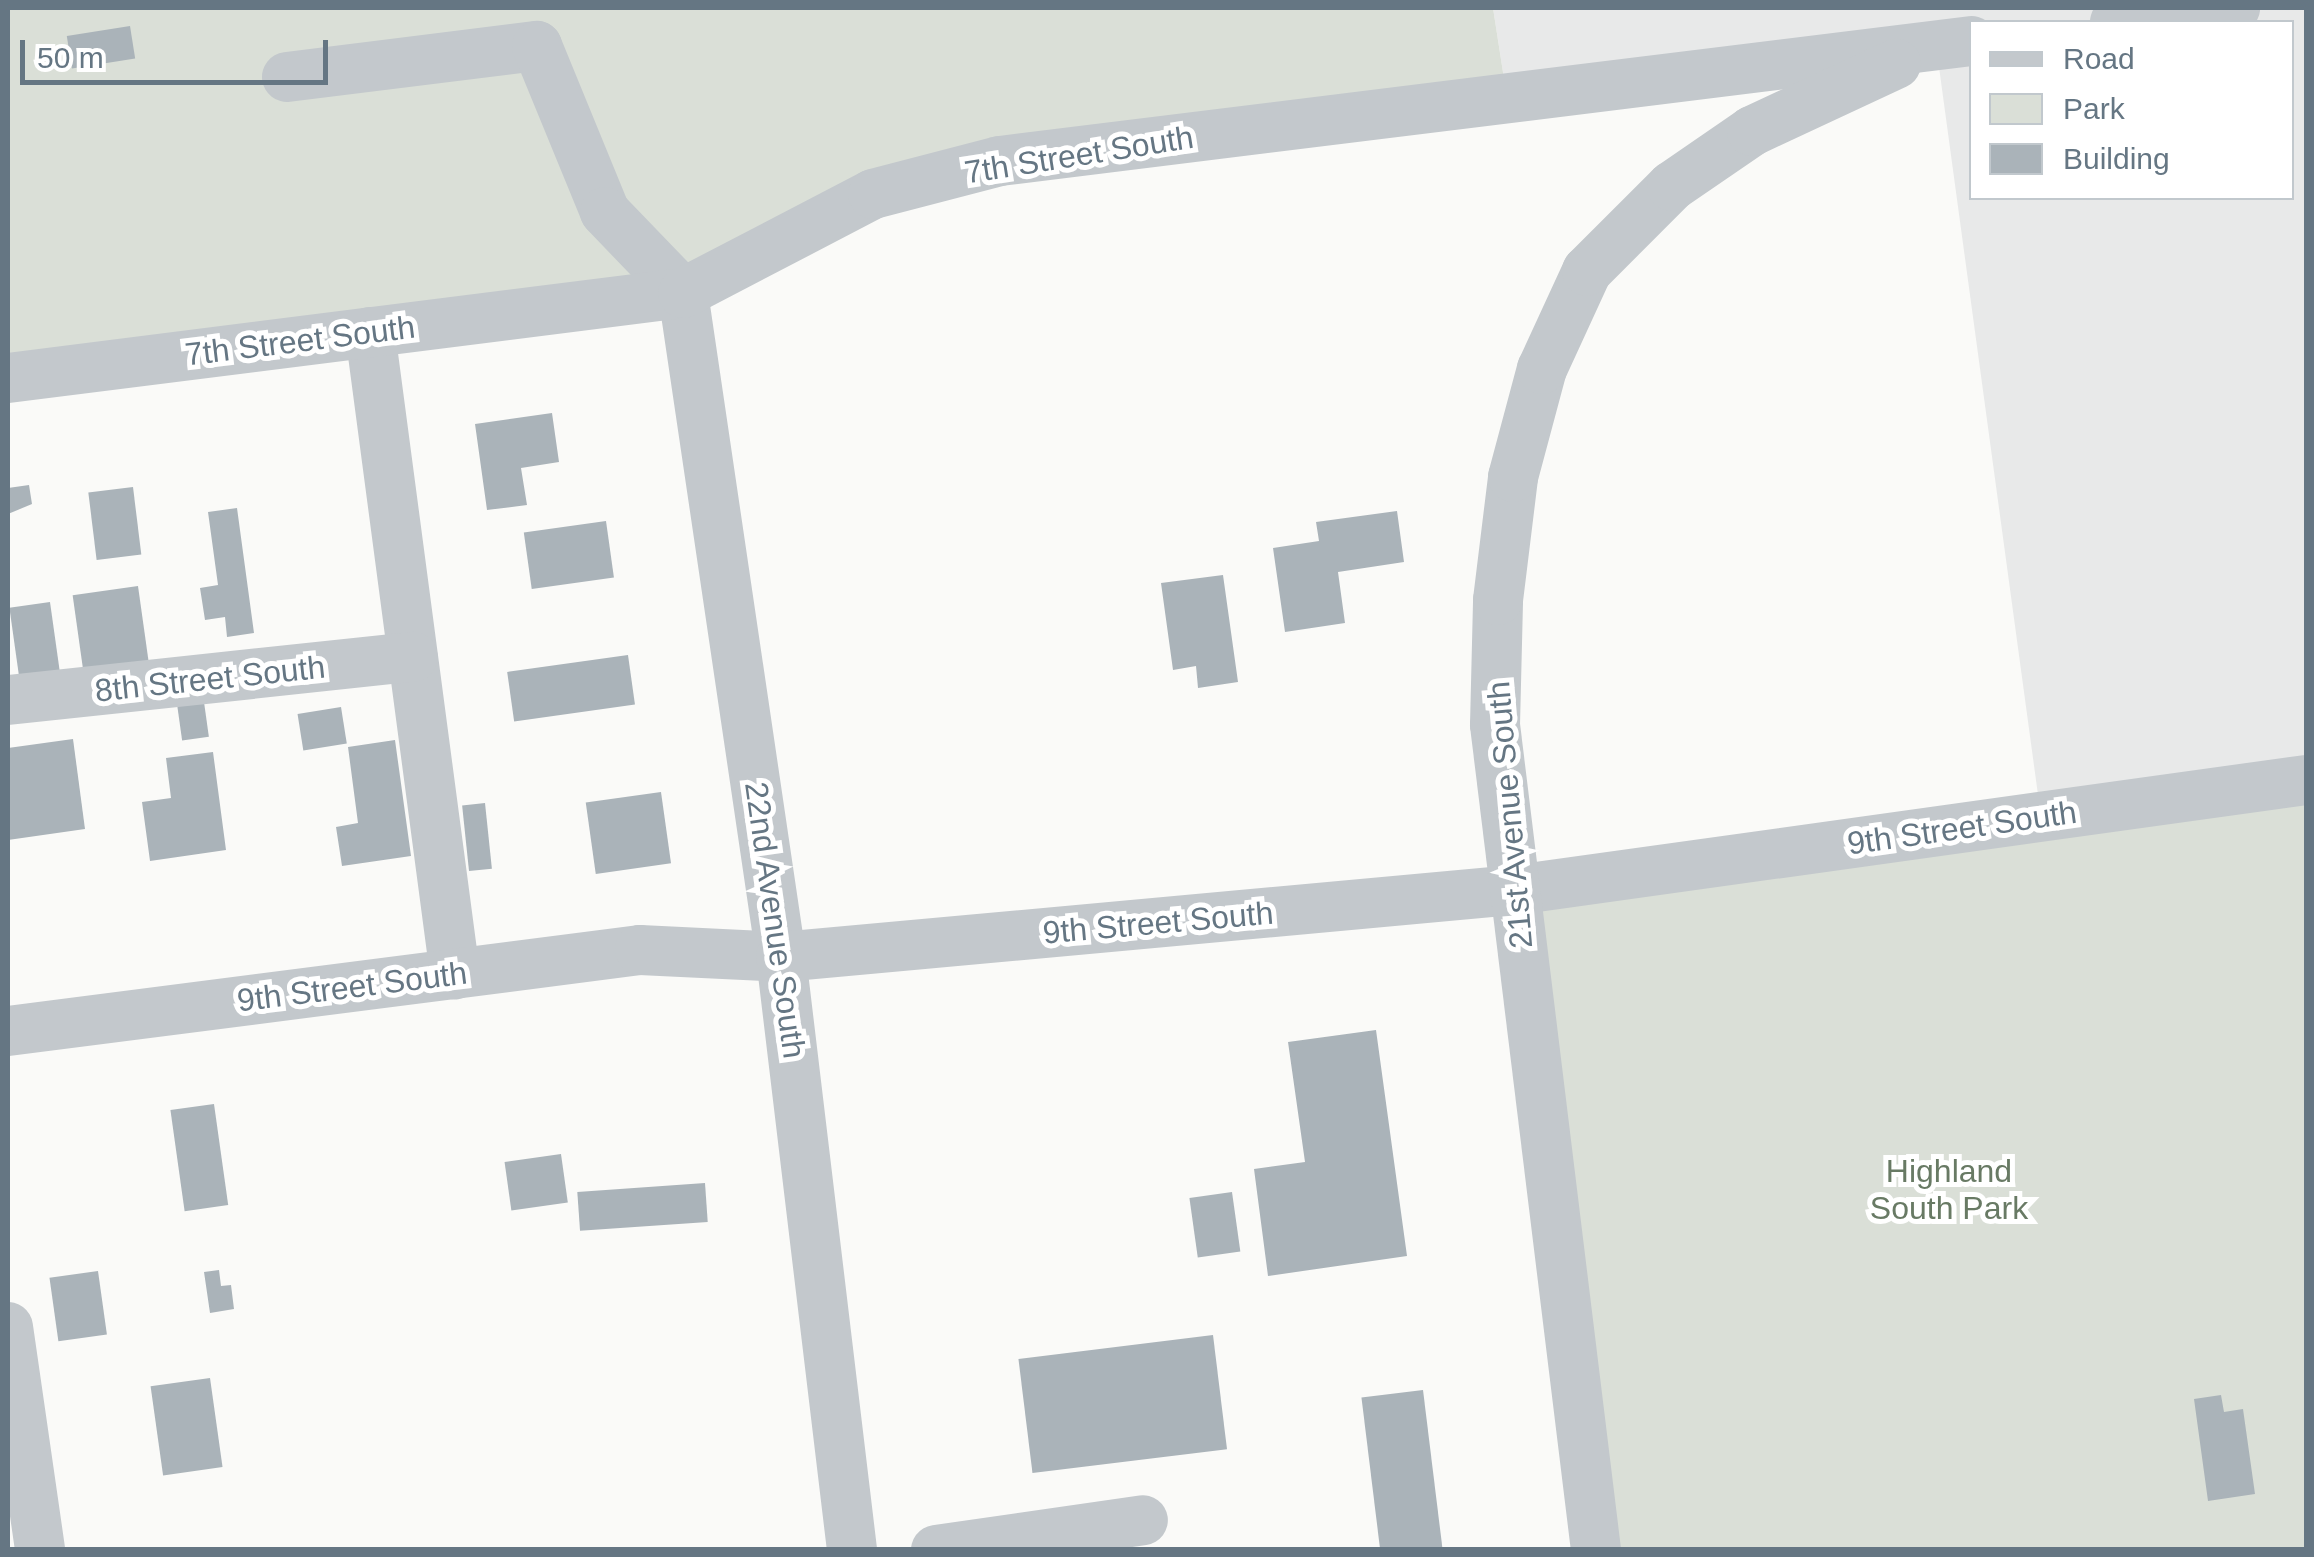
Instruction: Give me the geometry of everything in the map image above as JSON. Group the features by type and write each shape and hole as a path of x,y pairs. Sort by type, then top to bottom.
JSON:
{"street":[{"path":"2133,20 2235,8"},
{"name":"7th Street South","path":"8,378 683,293 873,194 1000,160 1954,43"},
{"name":"21st Avenue South","path":"1596,1550 1496,725 1498,600 1513,478 1537,387 1588,271 1672,186 1752,131 1954,43"},
{"path":"287,77 537,46 605,212 683,293"},
{"name":"22nd Avenue South","path":"683,293 781,956 852,1550"},
{"path":"370,332 456,974"},
{"name":"8th Street South","path":"8,700 413,657"},
{"name":"9th Street South","path":"8,1031 640,950 781,956 1514,890 2306,780"},
{"path":"8,1327 40,1550"},
{"path":"936,1550 1143,1520"}],"shaded area":[{"path":"1493,8 2306,8 2306,780 2041,817 1936,45 1507,98"}],"green space":[{"path":"8,8 1493,8 1507,98 1000,161 683,293 8,378"},
{"name":"Highland South Park","path":"2306,780 2306,1549 1598,1549 1515,890"}],"building":[{"path":"130,26 135,59 72,69 67,36"},
{"path":"552,413 559,462 521,468 527,505 487,510 475,424"},
{"path":"29,485 32,504 8,514 8,488"},
{"path":"133,487 141,554 97,560 88,492"},
{"path":"237,508 254,633 227,637 225,617 205,620 200,588 218,585 208,512"},
{"path":"1397,511 1404,562 1338,572 1345,623 1285,632 1273,548 1319,541 1316,522"},
{"path":"606,521 614,577 532,589 524,533"},
{"path":"1223,575 1238,682 1198,688 1196,666 1173,670 1161,583"},
{"path":"138,586 149,663 83,672 73,595"},
{"path":"50,602 60,675 20,681 9,608"},
{"path":"628,655 635,705 514,721 507,672"},
{"path":"204,702 209,737 182,740 177,706"},
{"path":"341,707 347,744 303,750 298,714"},
{"path":"73,739 85,829 8,840 8,748"},
{"path":"395,740 411,856 342,866 336,827 358,823 348,747"},
{"path":"213,752 226,850 150,861 142,802 171,798 166,758"},
{"path":"661,792 671,863 596,874 586,803"},
{"path":"485,803 492,869 469,871 462,805"},
{"path":"1376,1030 1407,1256 1268,1276 1254,1169 1305,1162 1288,1042"},
{"path":"214,1104 228,1205 185,1211 170,1110"},
{"path":"561,1154 568,1203 511,1210 505,1162"},
{"path":"705,1183 708,1222 580,1231 577,1192"},
{"path":"1232,1192 1240,1251 1198,1257 1189,1198"},
{"path":"219,1270 221,1286 231,1285 234,1309 210,1313 204,1272"},
{"path":"98,1271 107,1334 58,1341 49,1278"},
{"path":"1213,1335 1227,1449 1032,1473 1018,1359"},
{"path":"210,1378 223,1467 163,1475 151,1386"},
{"path":"1423,1390 1443,1550 1380,1550 1361,1398"},
{"path":"2221,1395 2224,1412 2243,1409 2255,1494 2208,1501 2194,1399"}]}
